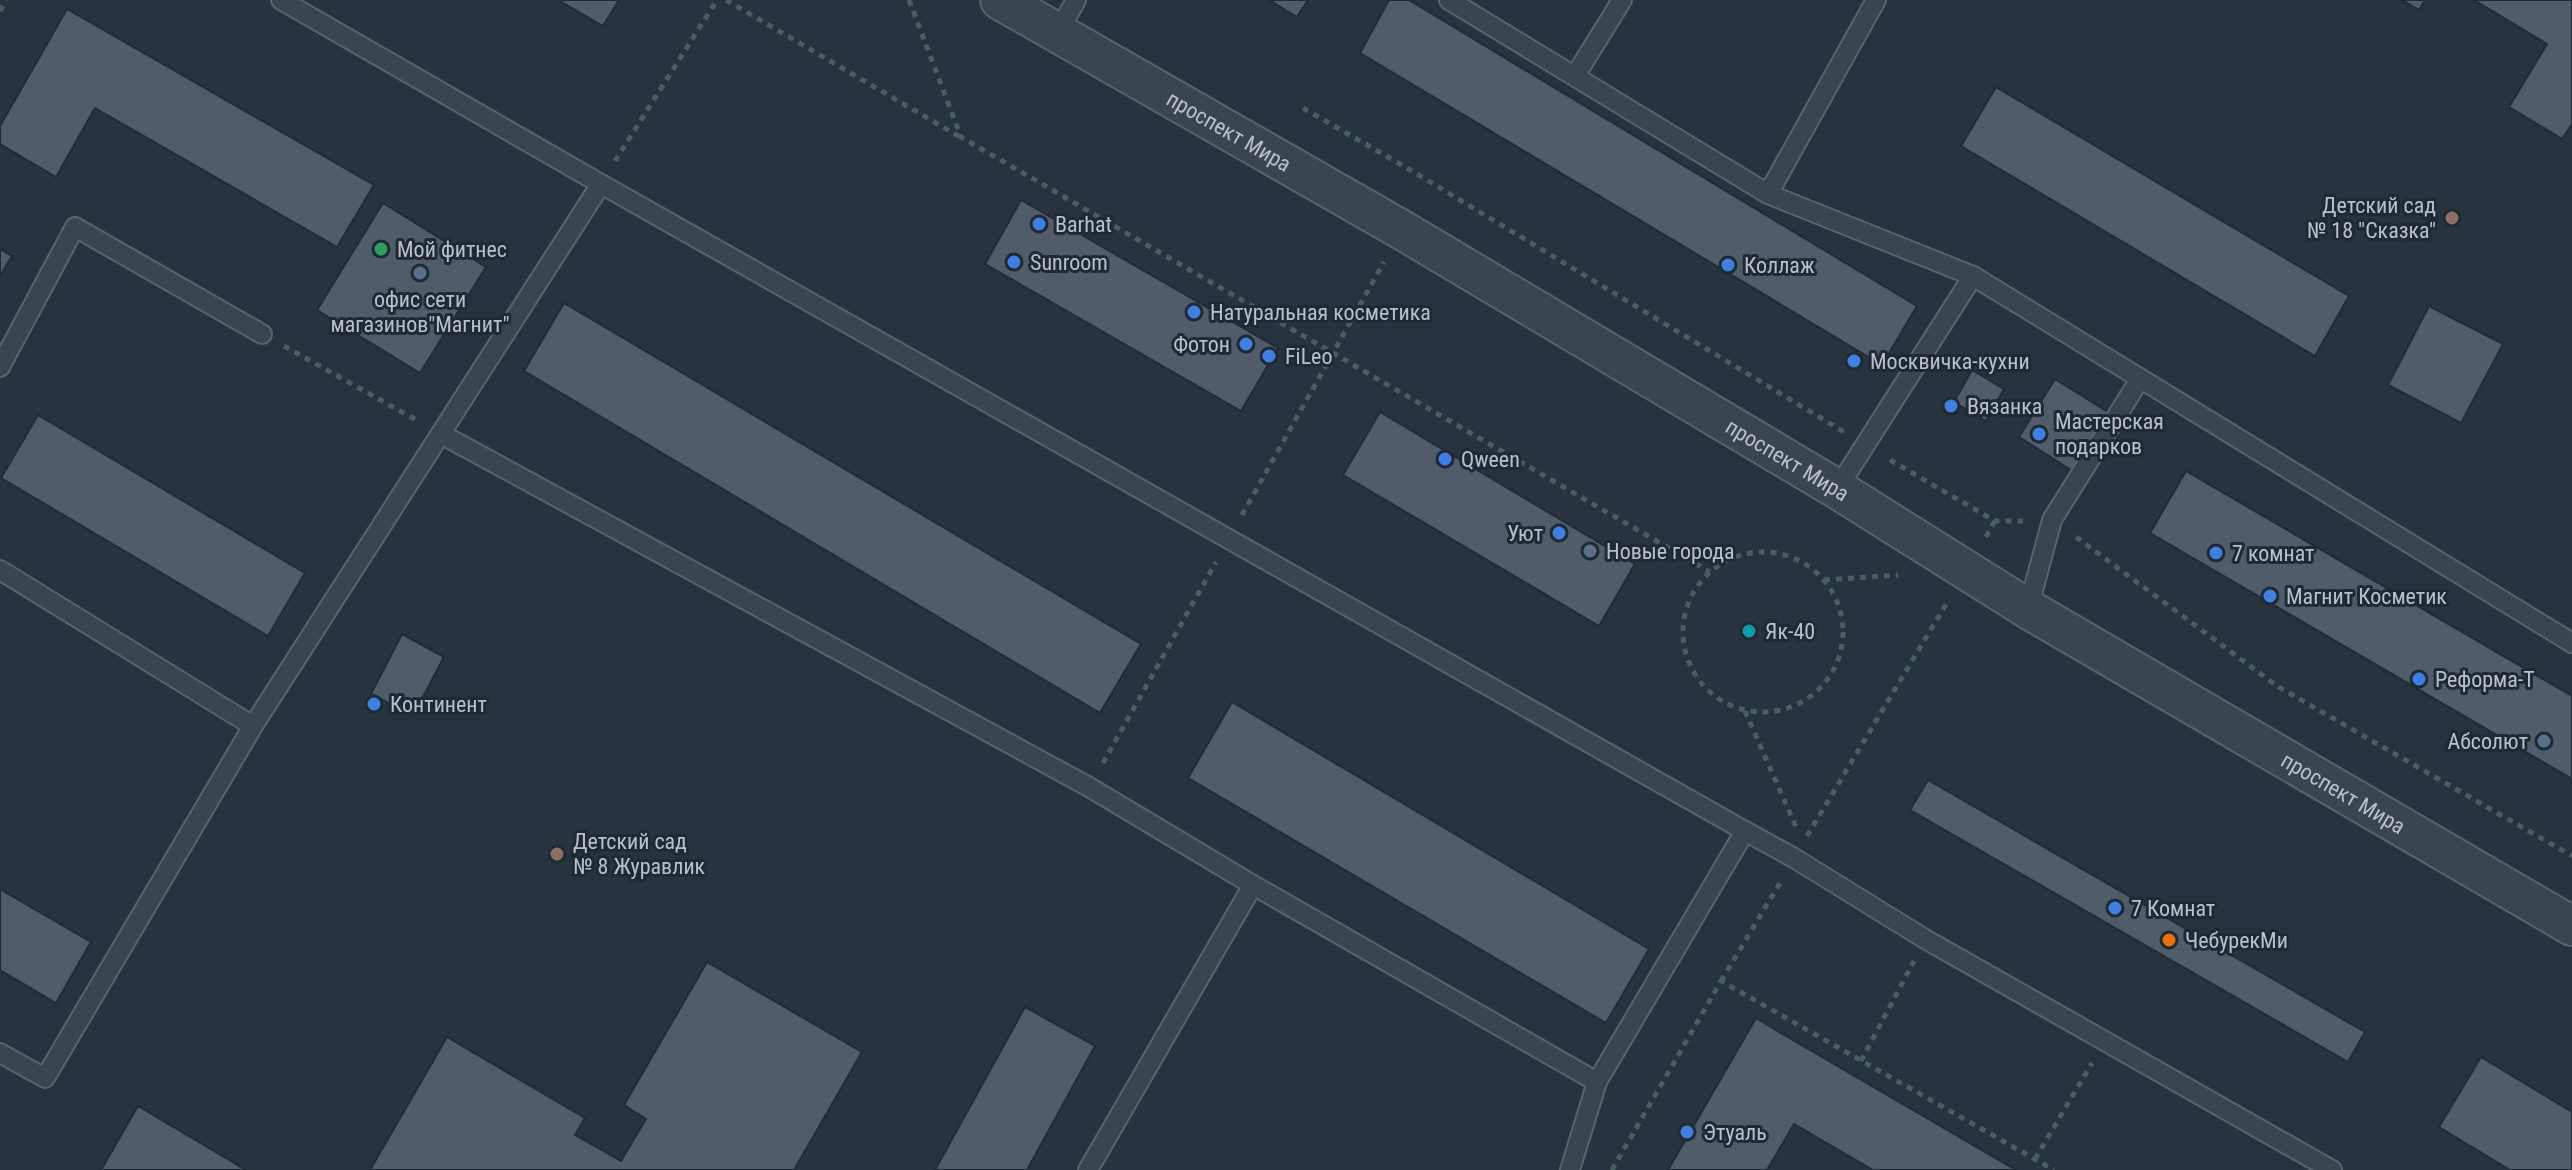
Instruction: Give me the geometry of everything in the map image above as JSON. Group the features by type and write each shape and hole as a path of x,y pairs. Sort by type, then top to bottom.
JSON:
{"street":[{"name":"проспект Мира","path":"1000,0 1402,230 1837,489 2028,609 2572,926"}],"lane":[{"path":"281,0 1794,858 1925,939 2332,1170"},
{"path":"1057,34 1076,0"},
{"path":"1449,0 1768,194 1973,276 2572,643"},
{"path":"1575,76 1622,0"},
{"path":"1768,194 1876,0"},
{"path":"0,1053 45,1078 253,726 601,184"},
{"path":"0,367 75,227 262,334"},
{"path":"1837,489 1973,276"},
{"path":"2028,609 2052,520 2140,379"},
{"path":"441,434 1089,787 1597,1082"},
{"path":"0,570 253,726"},
{"path":"1570,1170 1597,1082 1745,831"},
{"path":"1088,1170 1253,885"}],"path":[{"path":"0,11 6,0"},
{"path":"601,184 717,0"},
{"path":"726,0 1710,572"},
{"path":"909,0 961,137"},
{"path":"1303,108 1995,521 2052,520 2277,686 2572,856"},
{"path":"1089,787 1402,230"},
{"path":"262,334 441,434"},
{"path":"1745,711 1803,843 1995,521"},
{"path":"1756,552 1781,554 1804,563 1824,580 1837,601 1843,625 1841,650 1832,674 1816,693 1794,706 1770,712 1745,711 1722,701 1702,685 1689,664 1683,639 1684,614 1694,591 1710,572 1732,558 1756,552"},
{"path":"1612,1170 1794,858"},
{"path":"1861,1061 1925,939"},
{"path":"1721,981 2054,1170"},
{"path":"2035,1159 2105,1042"}],"building":[{"path":"558,0 619,0 603,26"},
{"path":"1269,0 1308,0 1297,17"},
{"path":"1389,0 1409,0 1917,306 1882,365 1360,53"},
{"path":"2402,0 2425,0 2419,10"},
{"path":"2474,0 2572,0 2572,124 2562,139 2509,107 2547,44"},
{"path":"67,9 374,185 337,247 95,108 56,177 0,144 0,126"},
{"path":"1996,87 2349,296 2315,356 1961,146"},
{"path":"1021,200 1278,348 1241,411 985,264"},
{"path":"383,203 486,267 420,373 317,310"},
{"path":"0,249 12,256 0,276"},
{"path":"564,303 1141,644 1100,713 524,371"},
{"path":"2429,306 2503,344 2461,423 2388,385"},
{"path":"1972,370 2004,389 1986,421 1954,402"},
{"path":"2055,379 2111,414 2074,472 2019,437"},
{"path":"1380,412 1635,564 1599,626 1343,475"},
{"path":"38,415 305,573 268,636 1,478"},
{"path":"2186,471 2572,696 2572,779 2150,533"},
{"path":"402,634 444,657 413,716 371,694"},
{"path":"1232,702 1649,949 1606,1023 1188,778"},
{"path":"1928,780 2365,1032 2348,1062 1910,810"},
{"path":"0,889 91,942 56,1003 0,970"},
{"path":"707,962 862,1052 794,1170 370,1170 447,1037 585,1118 575,1135 621,1161 646,1119 624,1105"},
{"path":"1025,1007 1095,1046 1027,1170 935,1170"},
{"path":"1756,1018 2016,1170 1873,1170 1794,1124 1767,1170 1668,1170"},
{"path":"2481,1057 2572,1112 2572,1170 2510,1170 2439,1127"},
{"path":"138,1106 246,1170 101,1170"}],"place":[{"name":"Детский сад № 18 \"Сказка\"","path":"2452,218"},
{"name":"Barhat","path":"1039,224"},
{"name":"Мой фитнес","path":"381,249"},
{"name":"Sunroom","path":"1014,262"},
{"name":"Коллаж","path":"1728,265"},
{"name":"офис сети магазинов\"Магнит\"","path":"420,273"},
{"name":"Натуральная косметика","path":"1194,312"},
{"name":"Фотон","path":"1246,344"},
{"name":"FiLeo","path":"1269,356"},
{"name":"Москвичка-кухни","path":"1854,361"},
{"name":"Вязанка","path":"1951,406"},
{"name":"Мастерская подарков","path":"2039,434"},
{"name":"Qween","path":"1445,459"},
{"name":"Уют","path":"1559,533"},
{"name":"Новые города","path":"1590,551"},
{"name":"7 комнат","path":"2216,553"},
{"name":"Магнит Косметик","path":"2270,596"},
{"name":"Як-40","path":"1749,631"},
{"name":"Реформа-Т","path":"2419,679"},
{"name":"Континент","path":"374,704"},
{"name":"Абсолют","path":"2544,741"},
{"name":"Детский сад № 8 Журавлик","path":"557,854"},
{"name":"7 Комнат","path":"2115,908"},
{"name":"ЧебурекМи","path":"2169,940"},
{"name":"Этуаль","path":"1687,1132"}]}
